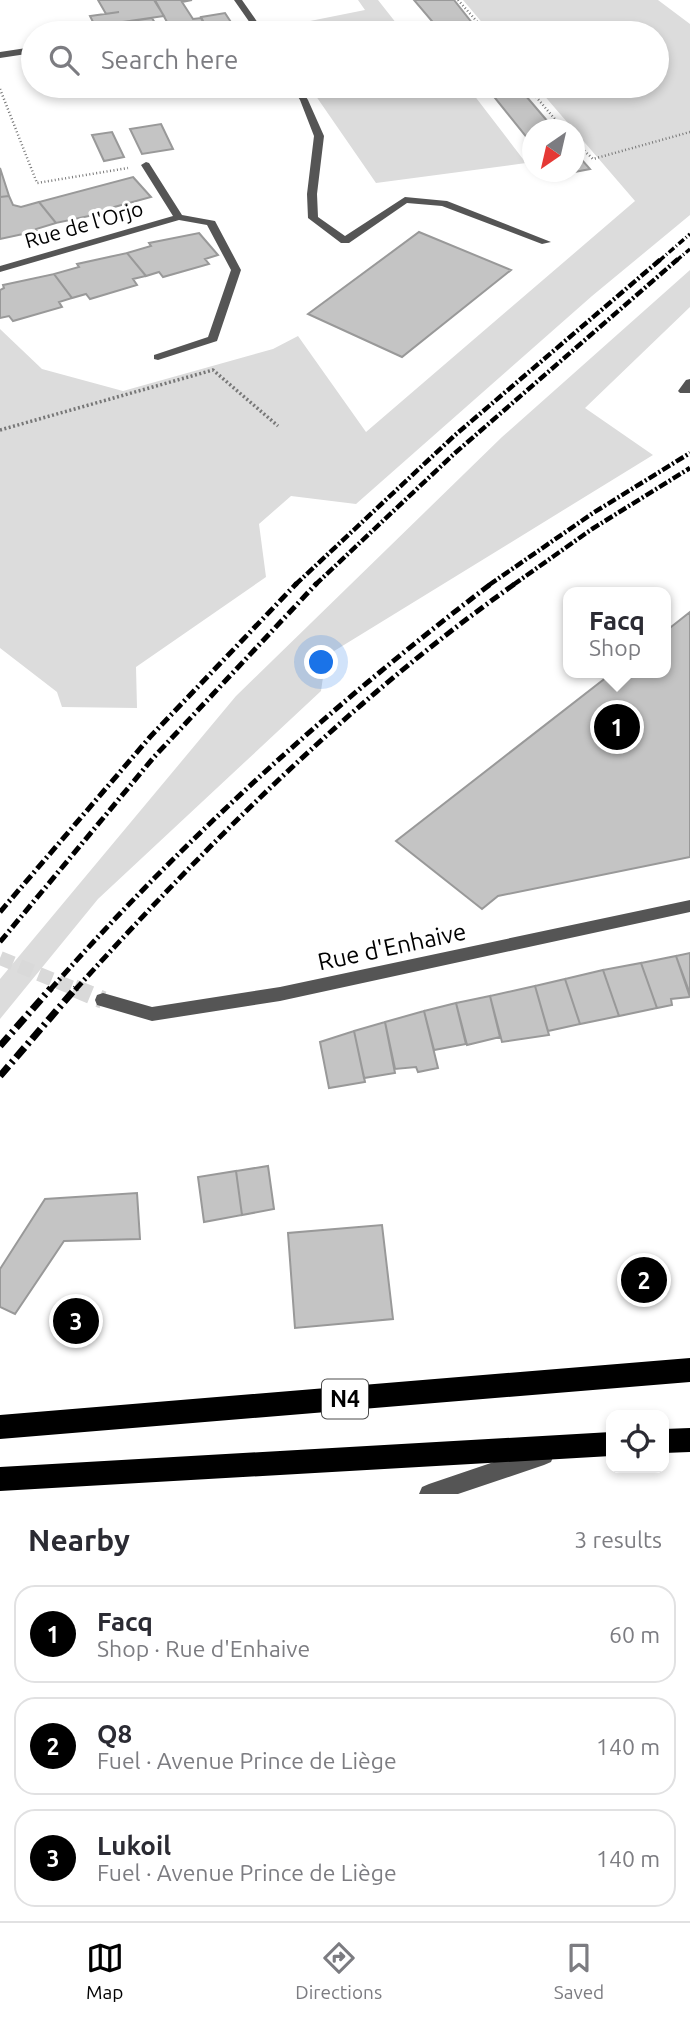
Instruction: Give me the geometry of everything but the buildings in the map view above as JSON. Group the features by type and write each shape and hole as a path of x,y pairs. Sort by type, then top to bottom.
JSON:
{"main road":[{"name":"N4","path":"0,1427 690,1370"},
{"path":"669,1441 690,1440"},
{"path":"0,1479 606,1444"}],"street":[{"path":"238,0 253,21"},
{"path":"0,55 21,52"},
{"path":"303,98 319,136 312,194 313,218 345,241 405,200 444,203 546,242"},
{"name":"Rue de l'Orjo","path":"146,165 179,217"},
{"name":"Rue de l'Orjo","path":"0,270 179,217 211,223 236,270 213,339 158,357"},
{"path":"690,382 684,391 690,390"},
{"name":"Rue d'Enhaive","path":"103,1000 152,1014 280,995 690,906"},
{"path":"429,1494 575,1445"}],"path":[{"path":"458,0 476,21"},
{"path":"0,89 37,183 146,165"},
{"path":"537,98 555,119"},
{"path":"585,151 593,159 690,132"},
{"path":"0,430 213,370 278,426"}],"shaded area":[{"path":"358,0 378,0 395,21 310,21 365,10"},
{"path":"463,0 658,0 690,24 690,215 592,296 356,504 291,496 259,524 266,577 136,667 137,708 62,707 57,692 0,648 0,329 42,369 123,391 273,349 298,336 366,432 635,201 585,143 585,119 564,119 546,98 669,98 669,21 481,21"},
{"path":"317,98 476,98 522,158 522,164 376,183"},
{"path":"690,270 690,307 585,408 653,455 326,656 321,691 98,899 0,1019 0,979 236,696 502,437"}],"tunnel":[{"path":"0,958 78,990"},
{"path":"74,988 103,1000"}],"railway":[{"path":"659,261 690,234"},
{"path":"676,261 690,249"},
{"path":"296,584 454,436 661,259"},
{"path":"316,584 455,453 678,259"},
{"path":"489,585 593,513 690,453"},
{"path":"513,585 592,529 690,468"},
{"path":"50,990 153,880 261,776 374,677 492,583"},
{"path":"75,990 177,880 284,775 397,675 516,583"},
{"path":"0,912 150,737 296,584"},
{"path":"0,942 154,757 316,584"},
{"path":"0,1046 51,988"},
{"path":"0,1076 76,988"}],"place":[{"name":"Facq","path":"617,727"},
{"name":"Q8","path":"644,1280"},
{"name":"Lukoil","path":"76,1321"}]}
